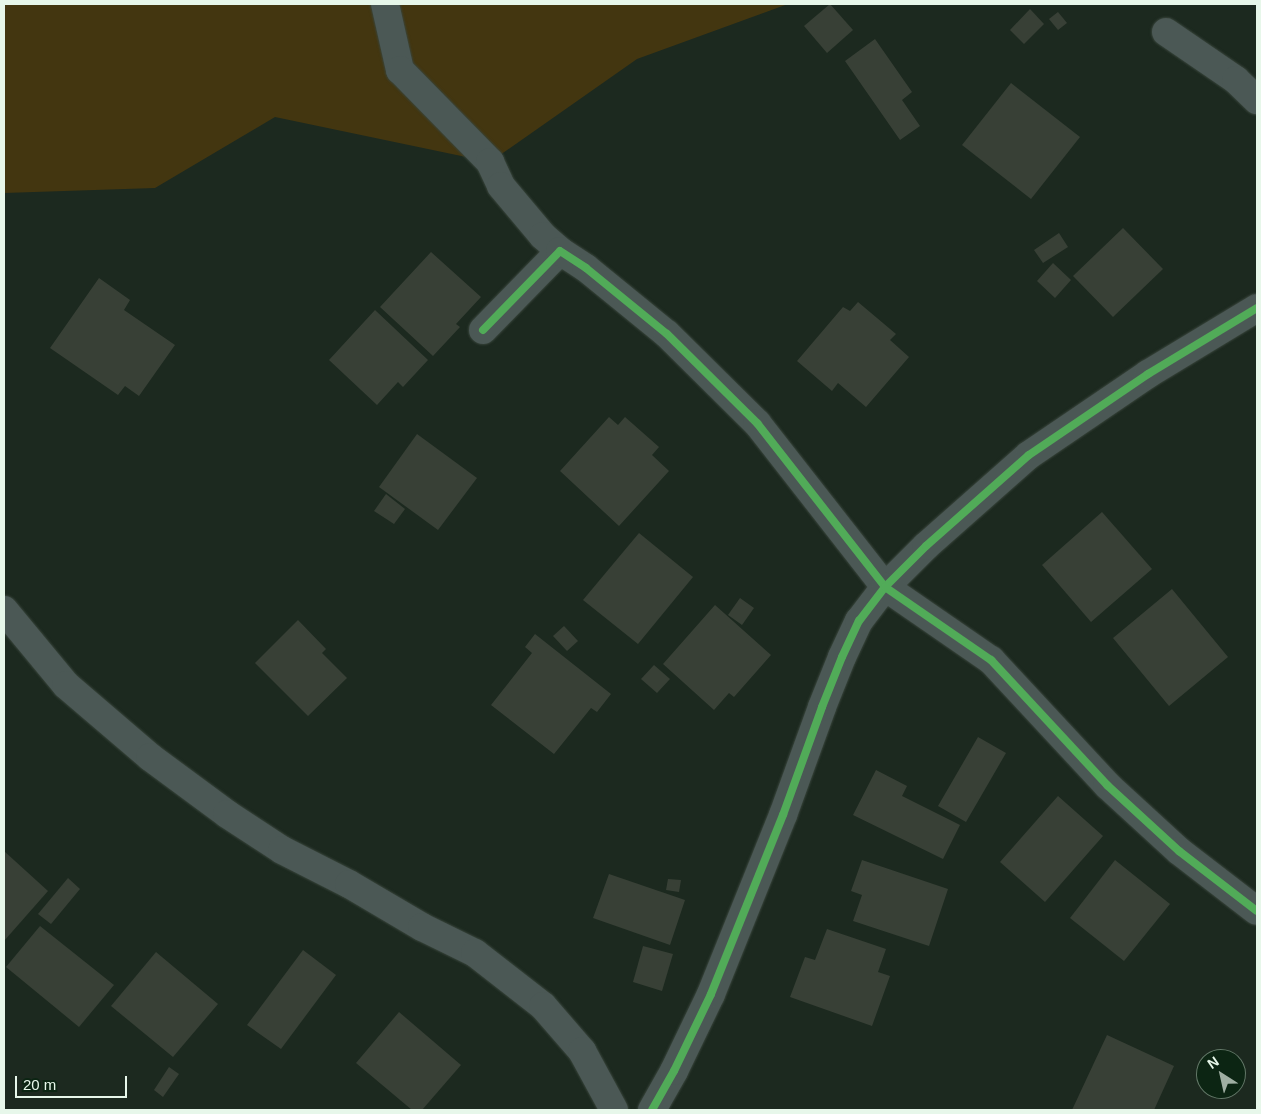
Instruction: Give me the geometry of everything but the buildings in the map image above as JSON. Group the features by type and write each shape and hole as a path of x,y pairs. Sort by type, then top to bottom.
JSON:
{"street":[{"path":"385,4 400,70 490,162 501,186 543,236 560,251 586,268 667,334 757,423 885,587 991,660 1107,784 1179,851 1257,911"},
{"path":"1166,32 1236,80 1257,100"},
{"path":"483,330 560,251"},
{"path":"652,1110 674,1071 711,994 783,815 822,706 842,657 860,621 885,587 926,546 1029,455 1148,374 1257,308"},
{"path":"4,610 66,685 150,757 227,814 282,850 349,884 422,927 475,953 543,1006 582,1051 614,1110"}],"shaded area":[{"path":"4,4 788,4 637,59 490,162 275,117 155,188 4,193"}],"cycle path":[{"path":"483,330 560,251 586,268 667,334 757,423 885,587 926,546 1029,455 1148,374 1257,308"},
{"path":"652,1110 674,1071 711,994 783,815 842,657 859,621 885,587 991,660 1107,785 1179,851 1257,911"}]}
